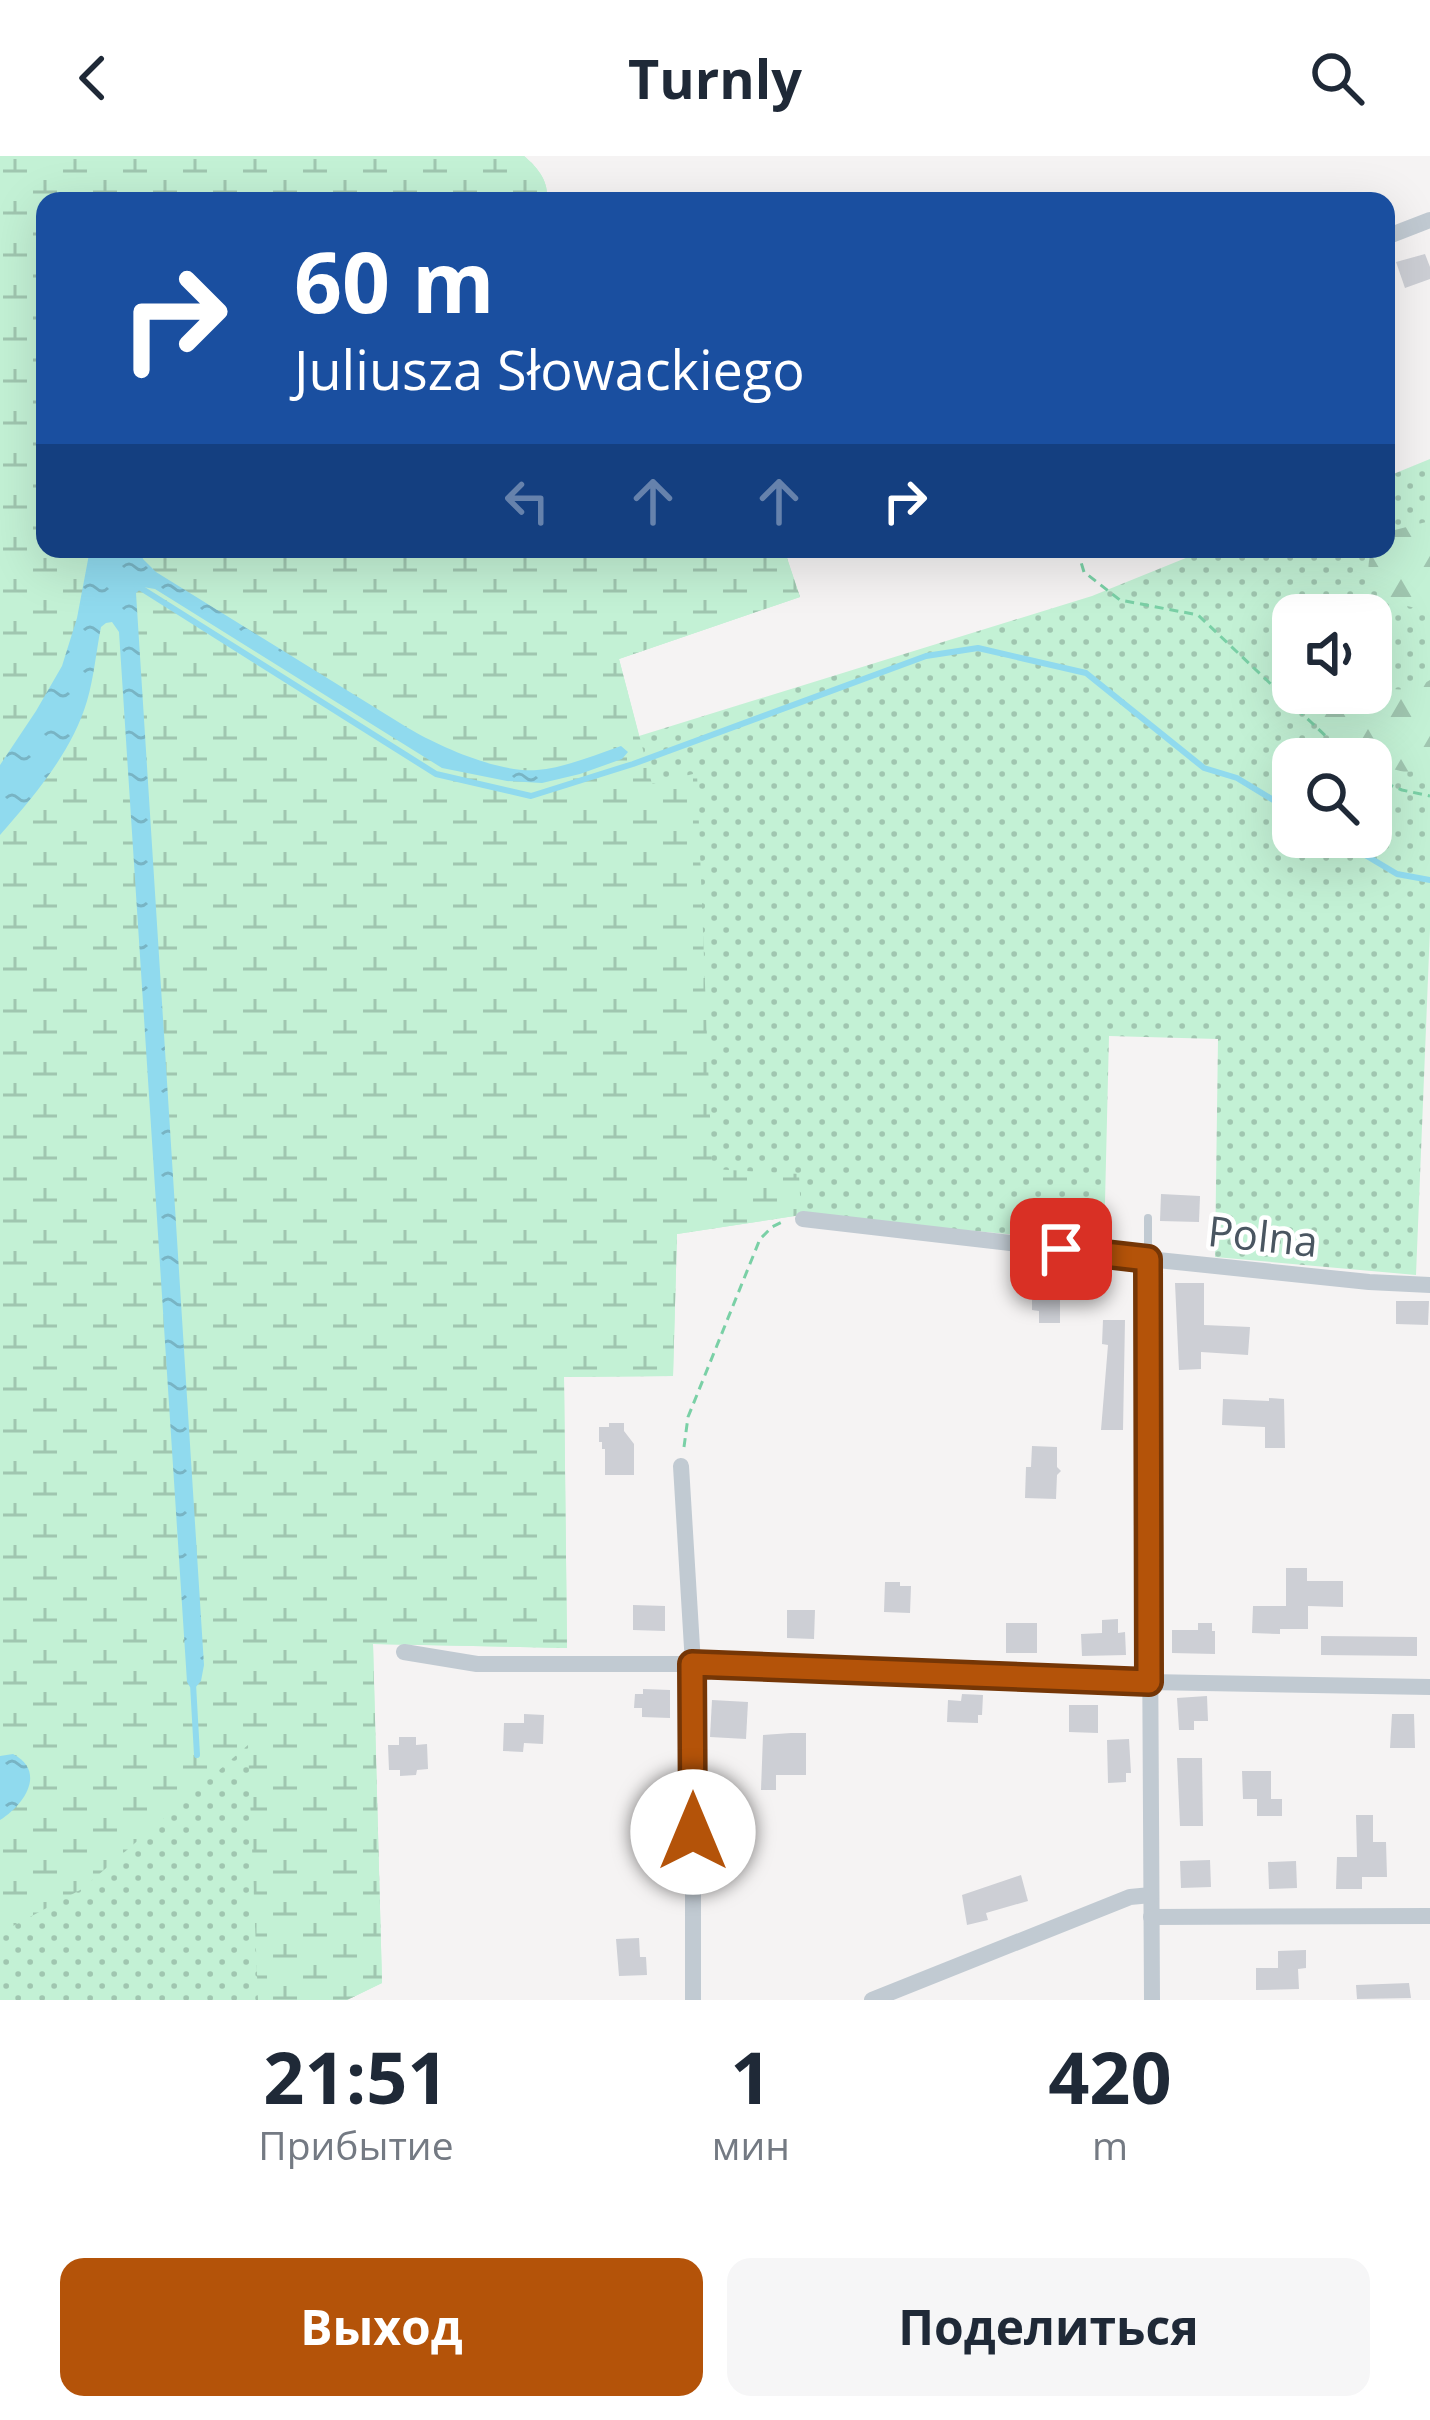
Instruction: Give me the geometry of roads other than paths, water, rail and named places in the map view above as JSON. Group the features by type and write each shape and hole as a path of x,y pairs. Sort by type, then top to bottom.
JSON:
{"street":[{"path":"1395,234 1430,220"},
{"name":"Polna","path":"803,1219 1148,1259 1430,1285"},
{"path":"1148,1259 1152,2000"},
{"path":"681,1466 692,1664 693,2000"},
{"path":"404,1652 477,1664 692,1664 1149,1682 1430,1687"},
{"path":"872,2000 1130,1897 1150,1895"},
{"path":"1151,1917 1430,1916"}],"lane":[{"path":"1148,1218 1148,1259"}],"water":[{"path":"88,558 143,558 156,572 408,728 470,757 537,770 621,746 628,752 622,759 542,783 442,768 155,589 143,587 136,593 204,1665 195,1688 187,1682 119,632 112,622 101,627 89,692 72,738 39,789 0,835 0,765 62,666"},
{"path":"13,1754 23,1761 30,1779 24,1797 0,1820 0,1756"}],"waterway":[{"path":"136,585 436,774 531,796 633,764 926,656 978,648 1086,673 1204,768 1237,778 1272,799"},
{"path":"1370,858 1397,874 1430,880"},
{"path":"193,1684 197,1755"}]}
